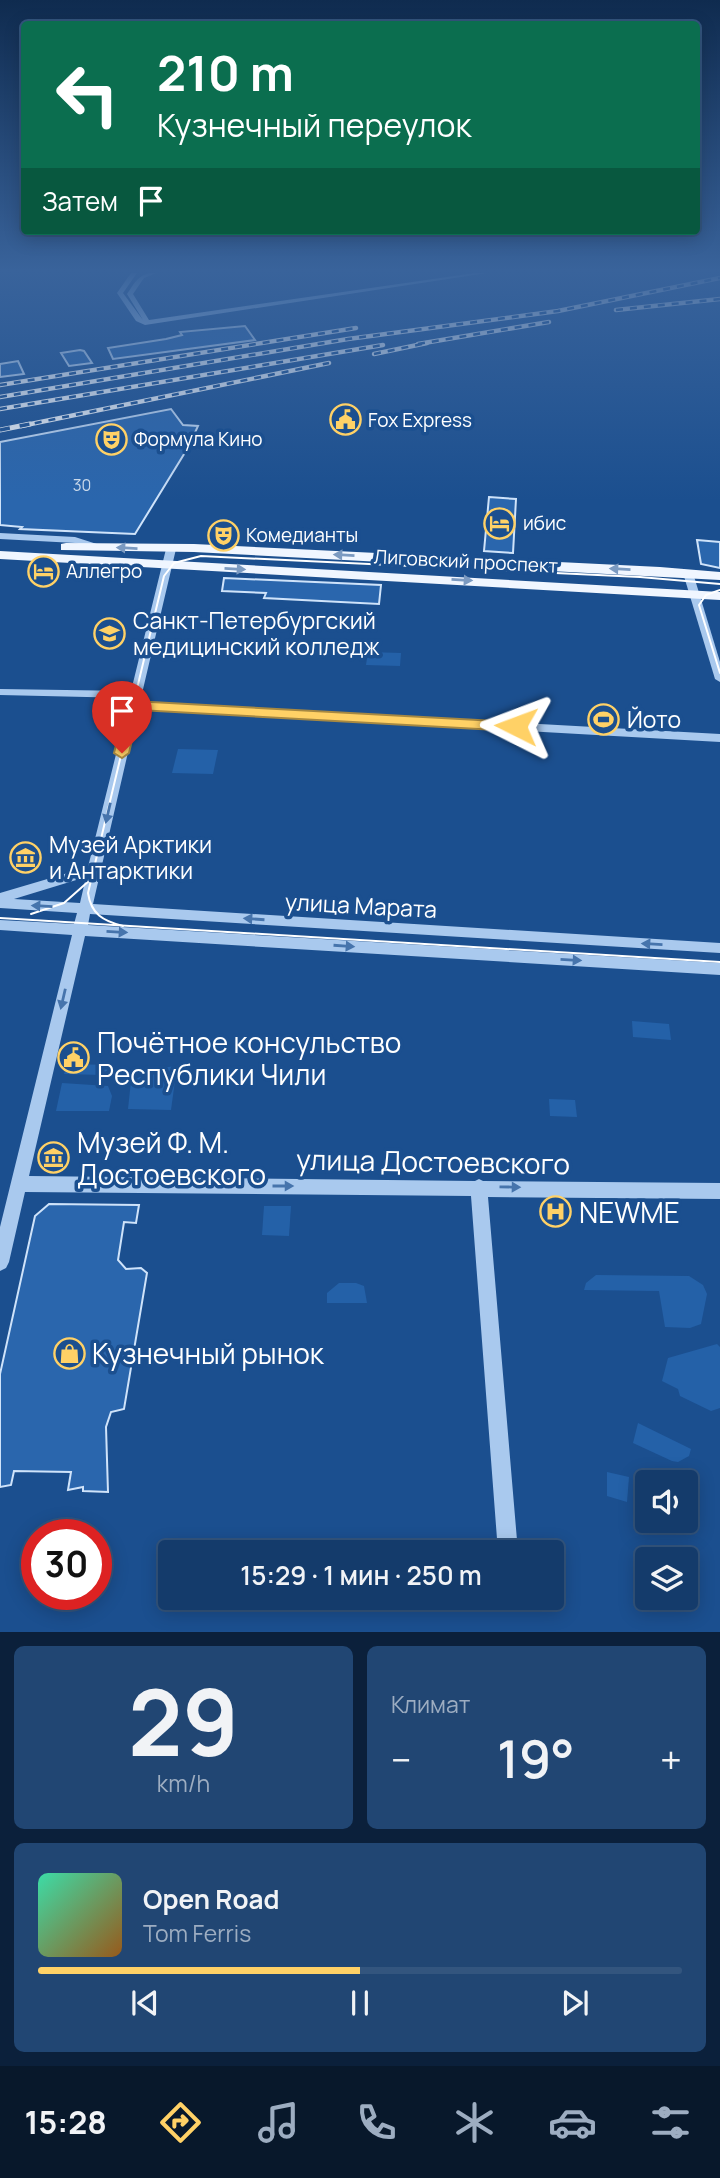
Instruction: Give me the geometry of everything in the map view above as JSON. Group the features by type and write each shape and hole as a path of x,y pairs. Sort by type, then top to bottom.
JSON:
{"main road":[{"path":"0,543 155,549 169,557"},
{"name":"Лиговский проспект","path":"0,555 145,562 169,557 720,576"},
{"name":"Лиговский проспект","path":"169,557 720,596"}],"street":[{"path":"0,536 75,540 98,546"},
{"path":"0,1262 169,557"},
{"path":"688,573 720,679"},
{"path":"0,692 720,738"},
{"name":"улица Марата","path":"0,901 94,870"},
{"name":"улица Марата","path":"0,901 720,948"},
{"name":"улица Марата","path":"0,925 720,969"},
{"name":"улица Достоевского","path":"19,1184 720,1191"},
{"path":"479,1187 507,1540"}],"shaded area":[{"path":"368,652 401,653 400,666 366,665"},
{"path":"178,749 218,750 213,774 172,773"},
{"path":"632,1021 669,1024 671,1040 633,1037"},
{"path":"67,1064 113,1065 102,1075 64,1074"},
{"path":"177,1066 171,1110 128,1109 131,1081 160,1068"},
{"path":"62,1083 108,1086 112,1096 109,1111 56,1111"},
{"path":"549,1099 575,1100 577,1117 550,1116"},
{"path":"264,1206 291,1206 289,1236 262,1235"},
{"path":"596,1275 689,1276 703,1285 707,1294 701,1324 690,1328 665,1327 659,1291 584,1290 586,1283"},
{"path":"339,1283 364,1286 367,1303 327,1303 327,1293"},
{"path":"717,1344 720,1347 720,1408 711,1411 680,1396 678,1389 662,1381 668,1358"},
{"path":"638,1423 691,1449 689,1456 678,1462 672,1461 633,1443"},
{"path":"607,1472 629,1477 627,1502 607,1496"}],"building":[{"path":"109,349 187,349 113,359"},
{"path":"84,351 92,363 69,366 61,353"},
{"path":"18,361 24,374 0,377 0,364"},
{"path":"171,409 183,425 198,426 189,446 135,534 20,529 22,527 0,525 0,442"},
{"name":"ибис","path":"489,497 516,499 513,553 484,551"},
{"path":"697,540 720,542 720,568 701,564"},
{"path":"224,578 381,585 379,604 264,598 266,593 222,591"},
{"name":"Кузнечный рынок","path":"49,1204 139,1205 136,1223 124,1222 118,1260 126,1269 141,1268 147,1273 124,1409 111,1412 106,1427 108,1492 83,1491 83,1487 68,1490 71,1472 14,1471 11,1485 0,1487 0,1374 35,1216"}],"tram line":[{"path":"121,925 99,916 88,893 164,576 174,563 201,556 640,577 720,584"},
{"path":"720,590 706,595 699,605 720,673"},
{"path":"31,914 64,903 90,880"},
{"path":"0,918 121,925"},
{"path":"121,925 720,962"}],"railway":[{"path":"0,385 224,349"},
{"path":"0,397 287,349"},
{"path":"0,409 358,349"},
{"path":"374,354 397,349"},
{"path":"21,426 329,363"},
{"path":"0,430 30,424"}],"place":[{"name":"Fox Express","path":"345,420"},
{"name":"Формула Кино","path":"111,439"},
{"name":"ибис","path":"500,523"},
{"name":"Комедианты","path":"223,535"},
{"name":"Аллегро","path":"43,571"},
{"name":"Санкт-Петербургский медицинский колледж","path":"110,633"},
{"name":"Йото","path":"604,719"},
{"name":"Музей Арктики и Антарктики","path":"26,857"},
{"name":"Почётное консульство Республики Чили","path":"74,1058"},
{"name":"Музей Ф. М. Достоевского","path":"54,1158"},
{"name":"NEWME","path":"556,1212"},
{"name":"Кузнечный рынок","path":"69,1353"}],"route":[{"path":"122,753 133,705 516,726"}]}
